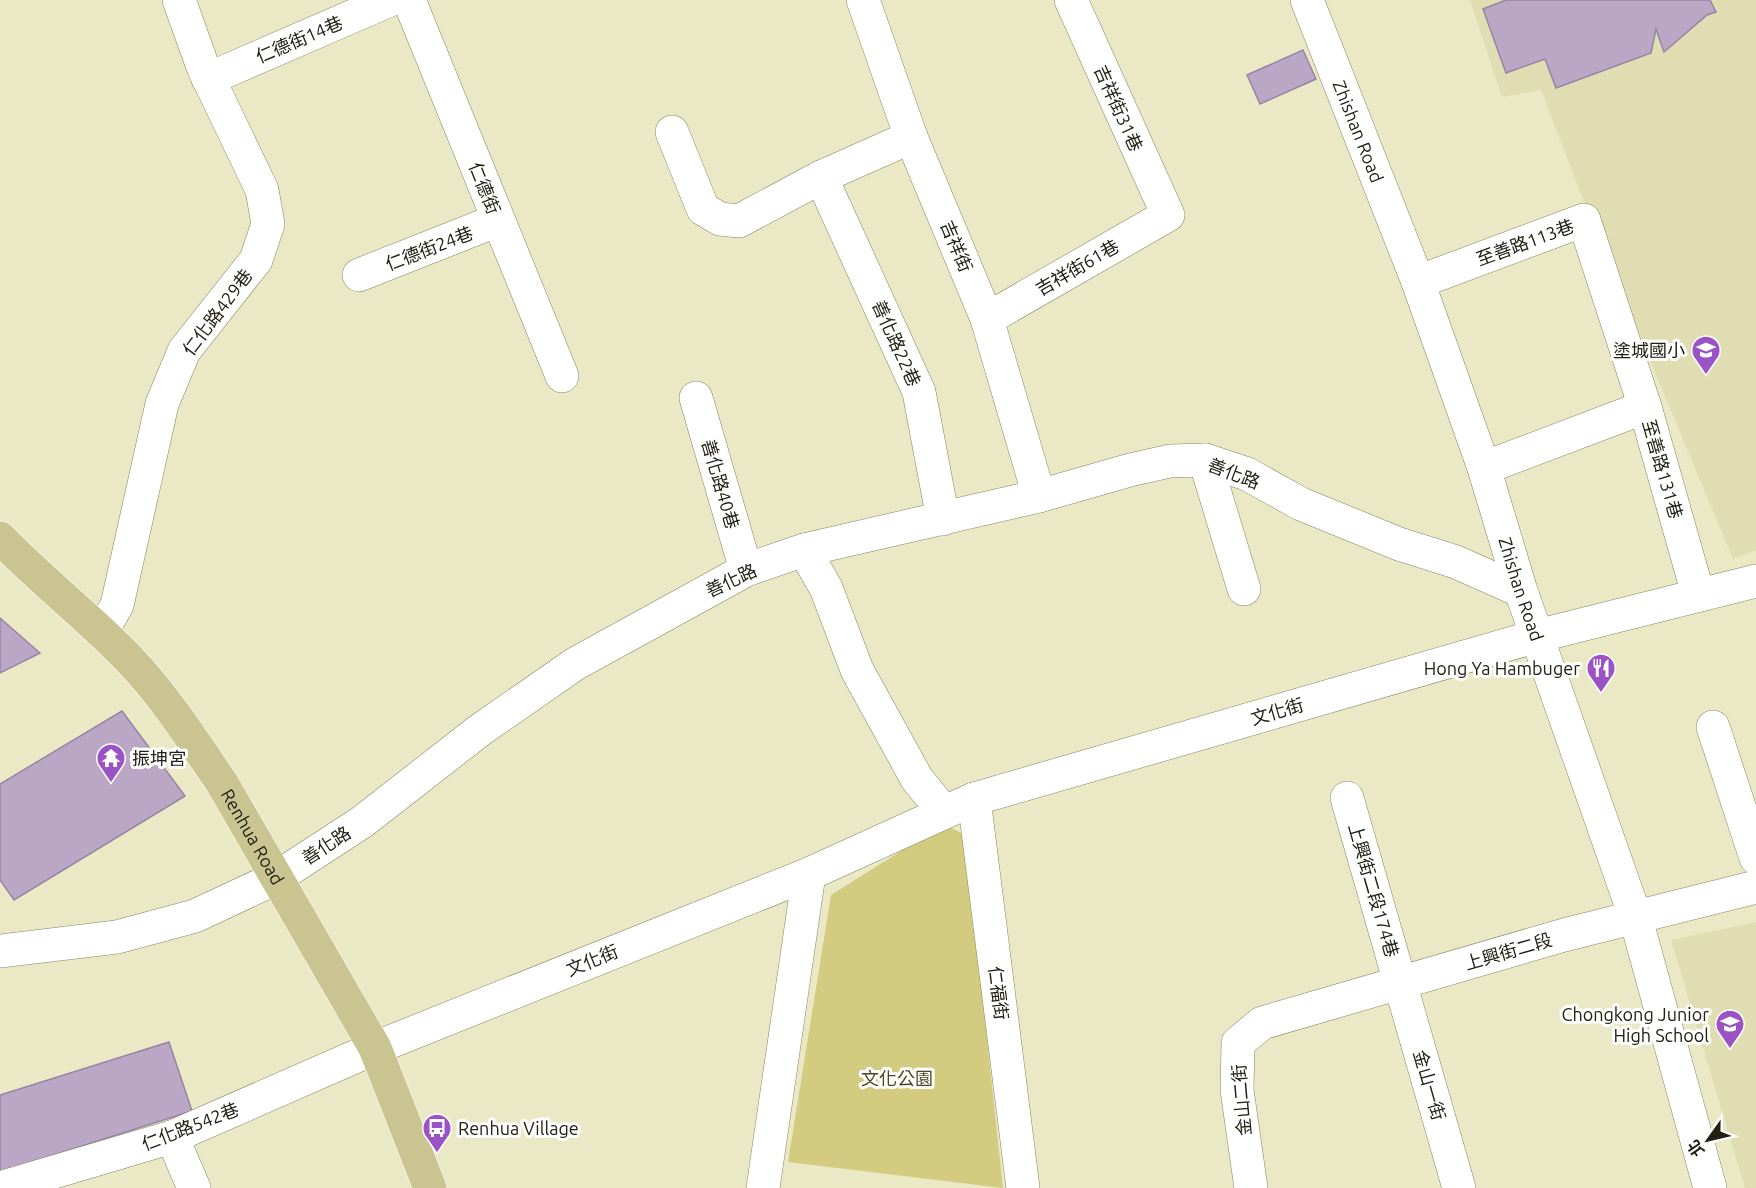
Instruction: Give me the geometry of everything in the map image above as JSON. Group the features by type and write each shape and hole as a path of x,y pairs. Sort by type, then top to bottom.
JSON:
{"main road":[{"name":"Renhua Road","path":"0,538 38,577 102,631 130,660 222,783 375,1048 430,1188"}],"street":[{"name":"仁化路429巷","path":"102,631 117,605 162,404 184,351 256,260 268,224 262,190 208,79 179,0"},
{"name":"仁德街14巷","path":"208,79 390,0"},
{"name":"仁德街","path":"409,0 562,376"},
{"name":"吉祥街","path":"863,0 911,137 987,319 1039,496"},
{"name":"吉祥街31巷","path":"1071,0 1168,215"},
{"name":"Zhishan Road","path":"1307,0 1418,282 1484,468 1521,591 1636,919 1710,1188"},
{"path":"672,132 704,209 720,219 739,221 821,177 911,137"},
{"name":"善化路22巷","path":"821,177 919,392 943,519"},
{"name":"吉祥街61巷","path":"987,319 1168,215"},
{"name":"仁德街24巷","path":"359,275 498,220"},
{"name":"至善路113巷","path":"1418,282 1584,220 1645,406"},
{"name":"善化路40巷","path":"696,398 746,570"},
{"name":"至善路131巷","path":"1484,468 1645,406 1698,594"},
{"path":"1204,460 1244,589"},
{"name":"善化路","path":"0,951 117,937 195,916 276,878 362,822 480,730 575,664 746,570 804,550 1039,496 1170,461 1204,460 1247,474 1301,504 1400,544 1456,562 1521,591"},
{"path":"804,550 826,588 857,669 917,779 944,812"},
{"name":"文化街","path":"375,1048 809,874 974,799 1537,636 1756,581"},
{"path":"1713,727 1756,858"},
{"name":"上興街二段174巷","path":"1347,798 1400,982"},
{"name":"仁福街","path":"974,799 1023,1188"},
{"path":"763,1188 809,874"},
{"name":"上興街二段","path":"1262,1023 1564,935 1636,919 1756,887"},
{"name":"金山一街","path":"1400,982 1460,1188"},
{"name":"金山二街","path":"1251,1188 1237,1090 1238,1043 1262,1023"},
{"name":"仁化路542巷","path":"0,1188 172,1137 375,1048"},
{"path":"172,1137 194,1188"}],"shaded area":[{"name":"塗城國小","path":"1470,0 1756,0 1756,550 1733,559 1584,202 1541,90 1502,97"},
{"name":"Chongkong Junior High School","path":"1756,922 1756,1188 1745,1188 1671,940"}],"green space":[{"name":"文化公園","path":"944,824 965,835 1003,1188 788,1162 831,895"}],"building":[{"path":"1506,0 1710,0 1716,12 1707,15 1664,52 1656,29 1651,53 1556,88 1545,59 1506,73 1483,9"},
{"path":"1303,50 1316,79 1260,104 1247,75"},
{"path":"0,618 40,653 0,673"},
{"name":"振坤宮","path":"122,711 185,796 14,900 0,880 0,784"},
{"path":"169,1042 192,1111 0,1172 0,1095"}],"place":[{"name":"塗城國小","path":"1706,376"},
{"name":"Hong Ya Hambuger","path":"1601,694"},
{"name":"振坤宮","path":"111,784"},
{"name":"Chongkong Junior High School","path":"1730,1050"},
{"name":"Renhua Village","path":"437,1154"}]}
